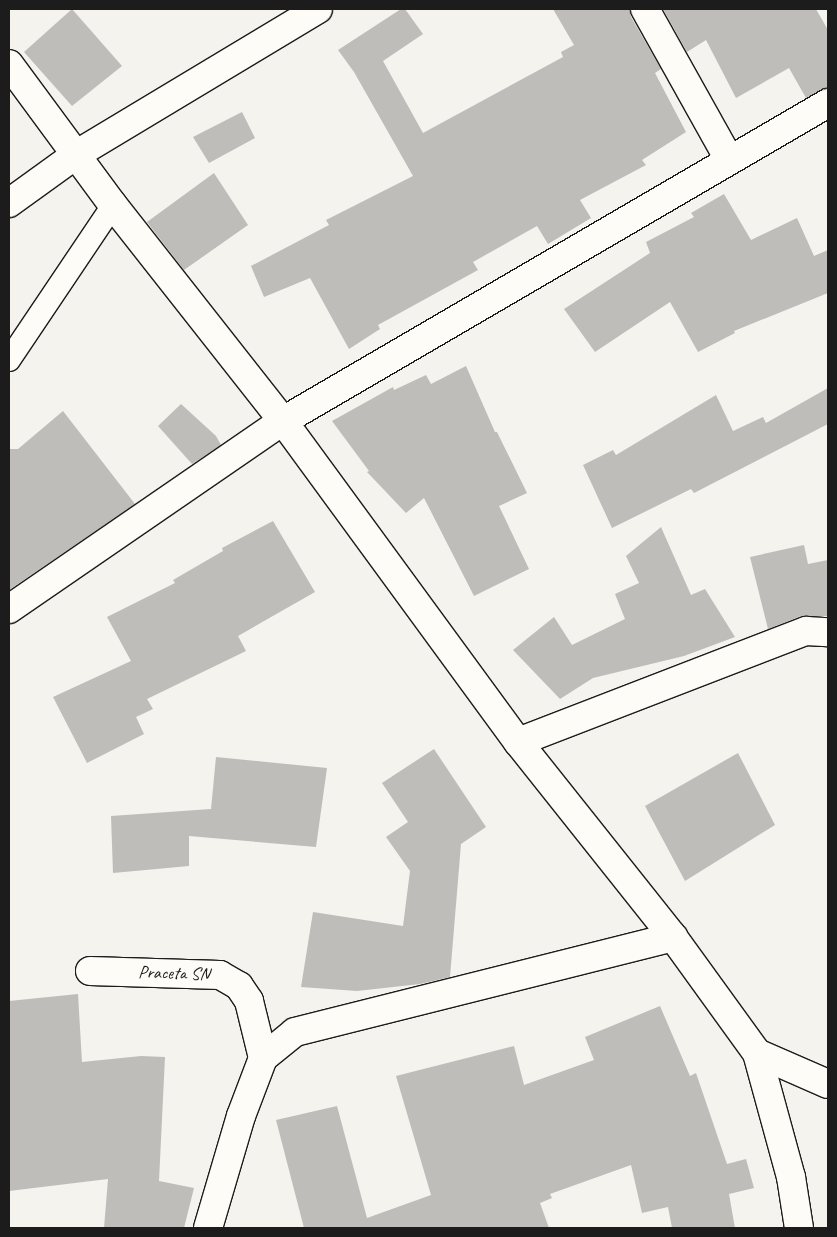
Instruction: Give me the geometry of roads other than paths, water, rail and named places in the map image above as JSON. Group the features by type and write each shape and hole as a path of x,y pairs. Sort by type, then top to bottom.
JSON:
{"street":[{"path":"9,203 77,154 318,9"},
{"path":"645,9 729,159"},
{"path":"9,64 113,205 283,422 518,742 673,937 757,1053 791,1177 799,1228"},
{"path":"9,609 283,422 729,159 828,103"},
{"path":"518,742 806,631 828,632"},
{"path":"208,1228 241,1116 263,1058 295,1032 673,937"},
{"name":"Praceta SN","path":"90,971 220,975 239,986 249,1001 263,1058"},
{"path":"757,1053 828,1084"}],"lane":[{"path":"9,360 113,205"}]}
